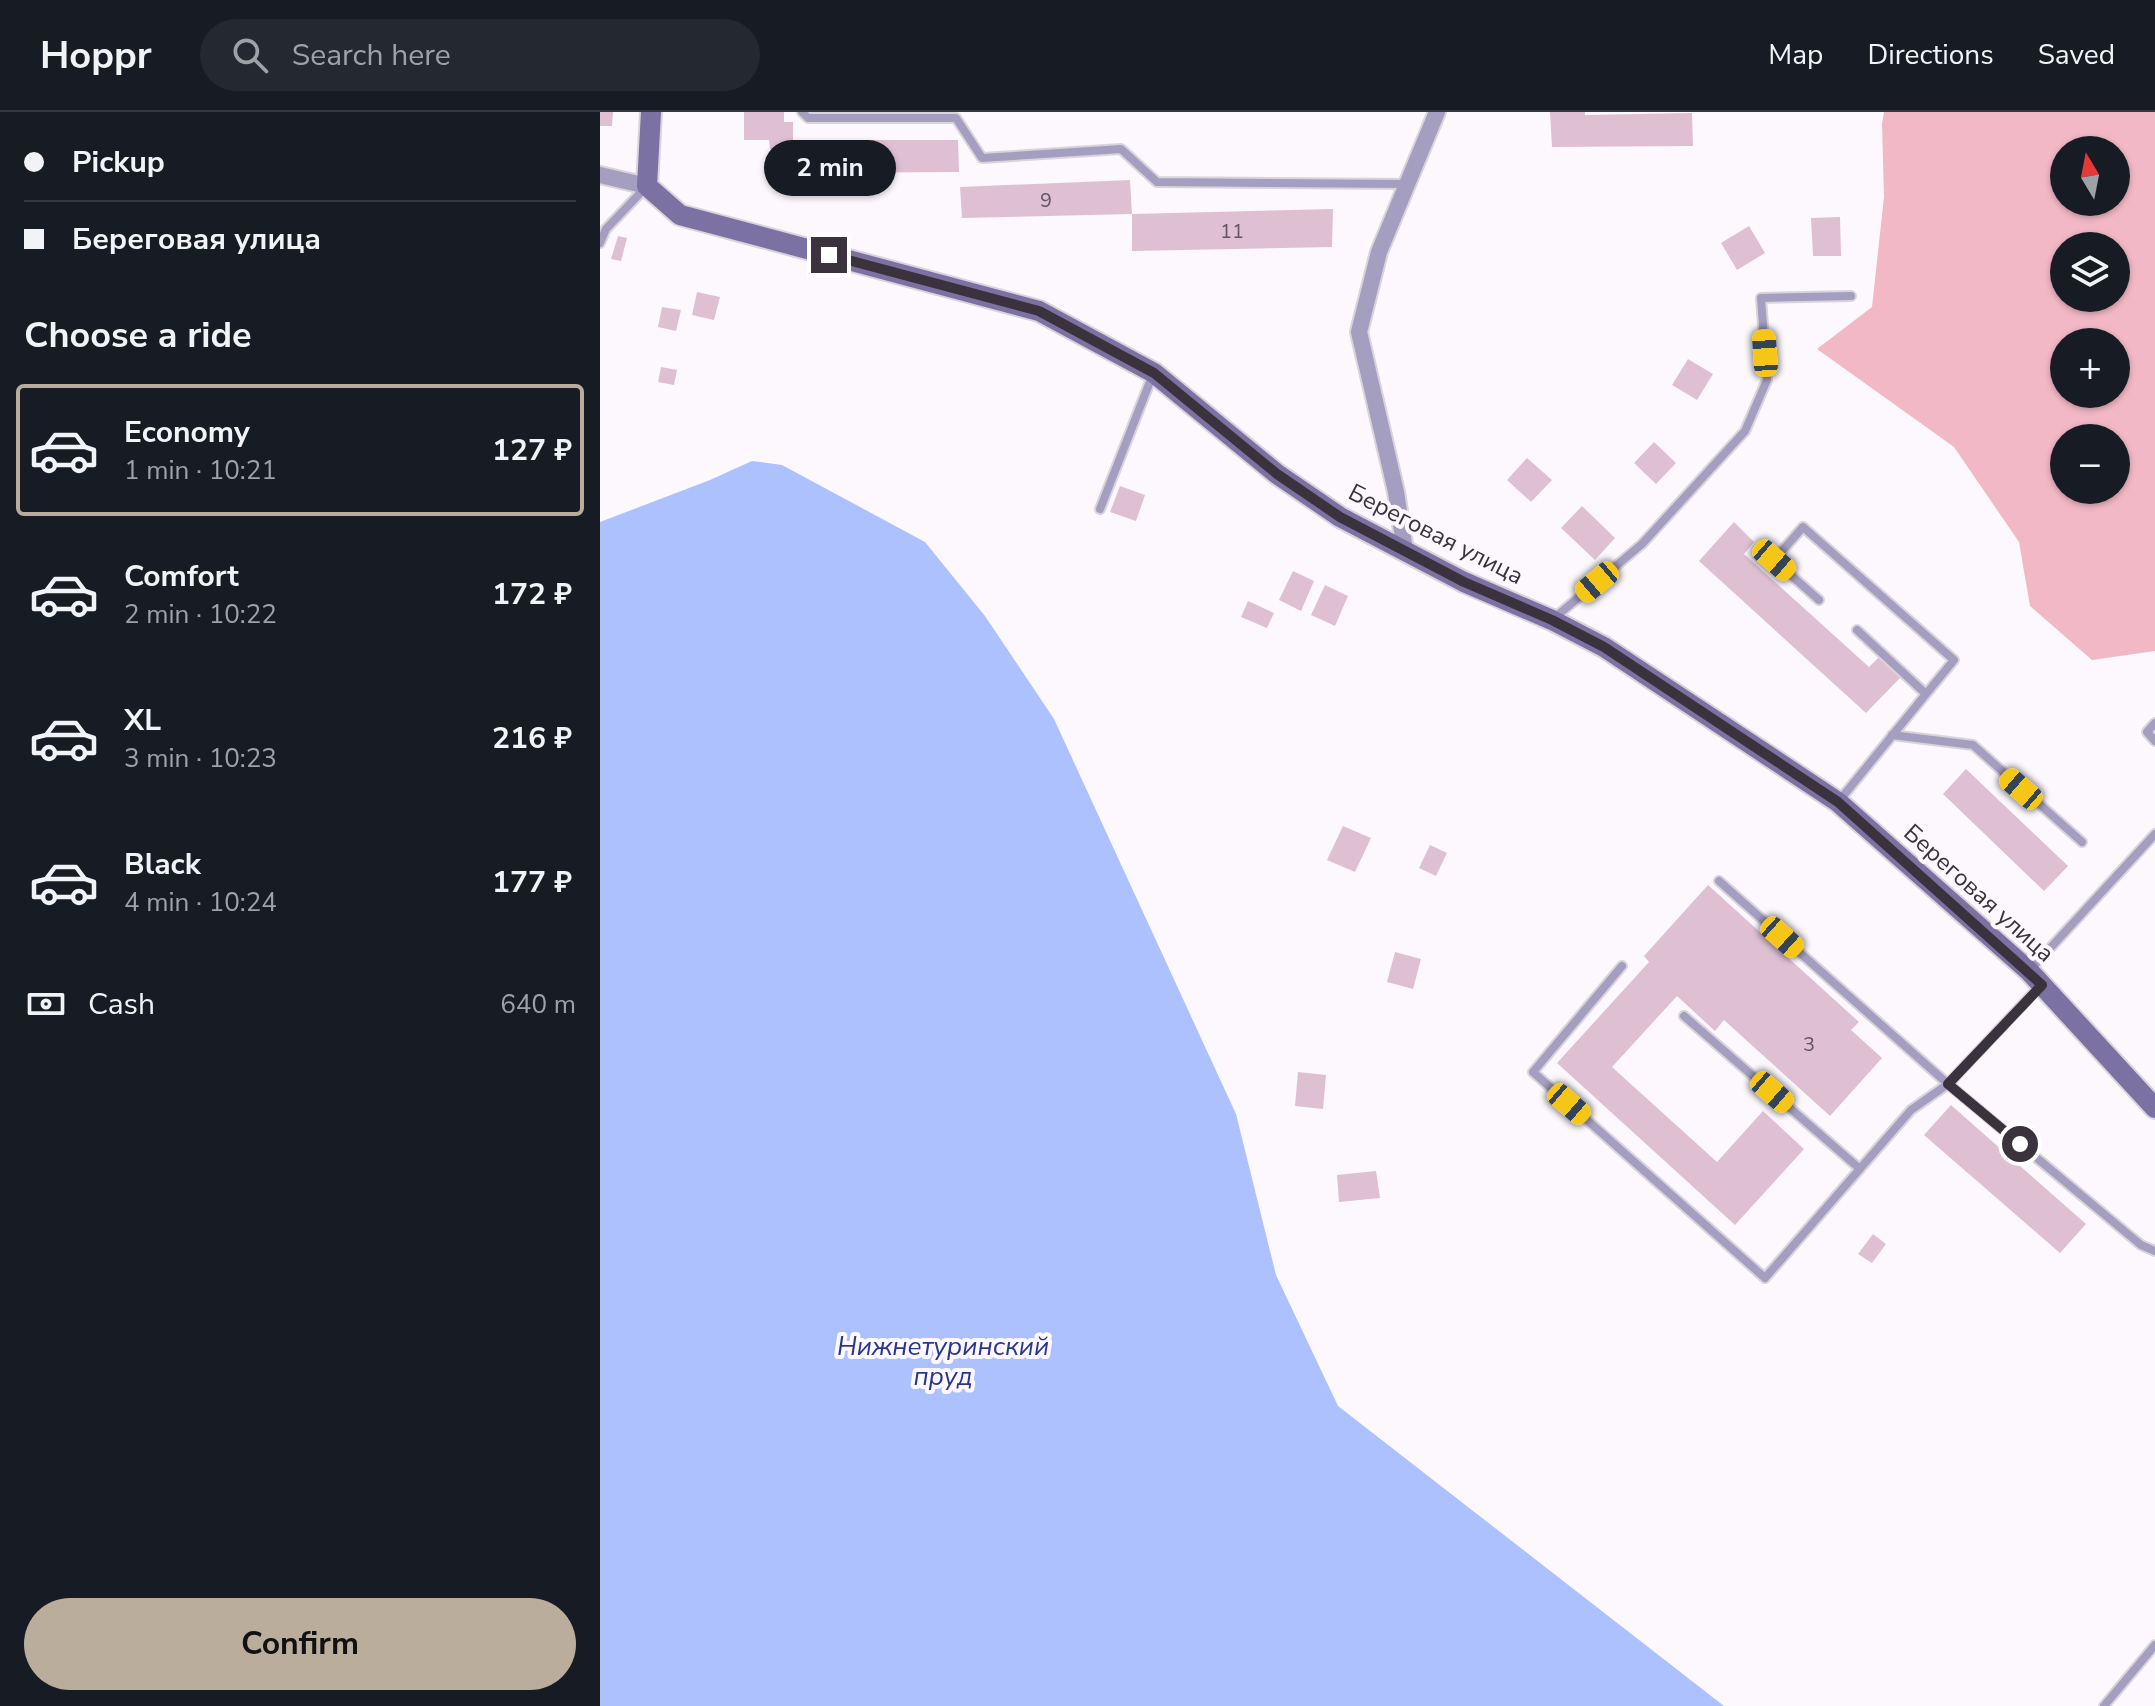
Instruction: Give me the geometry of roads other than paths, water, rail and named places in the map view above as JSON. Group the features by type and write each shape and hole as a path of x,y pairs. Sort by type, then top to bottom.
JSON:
{"street":[{"path":"647,186 651,112"},
{"path":"1405,550 1396,492 1359,332 1379,252 1437,112"},
{"name":"Береговая улица","path":"600,175 647,186 680,215 1039,311 1154,373 1277,474 1340,517 1464,582 1552,620 1604,647 1838,802 2036,978 2148,1088 2155,1108"}],"lane":[{"path":"802,112 808,118 956,118 982,158 1121,149 1157,182 1407,184"},
{"path":"600,243 606,229 647,186"},
{"path":"1552,620 1642,544 1745,431 1767,380 1761,298 1851,296"},
{"path":"1100,509 1154,373"},
{"path":"1819,600 1774,560 1803,527 1954,660 1838,802"},
{"path":"1857,630 1926,694"},
{"path":"2155,723 2147,732 2155,741"},
{"path":"1892,735 1973,745 2082,842"},
{"path":"1622,966 1533,1072 1765,1278 1911,1110 1948,1084 2155,834"},
{"path":"1719,881 1948,1084 2141,1245 2155,1251"},
{"path":"1684,1016 1860,1169"},
{"path":"2104,1706 2155,1645"}],"water":[{"name":"Нижнетуринский пруд","path":"752,461 782,465 925,542 985,616 1054,719 1236,1114 1276,1275 1338,1406 1724,1706 600,1706 600,522"}]}
